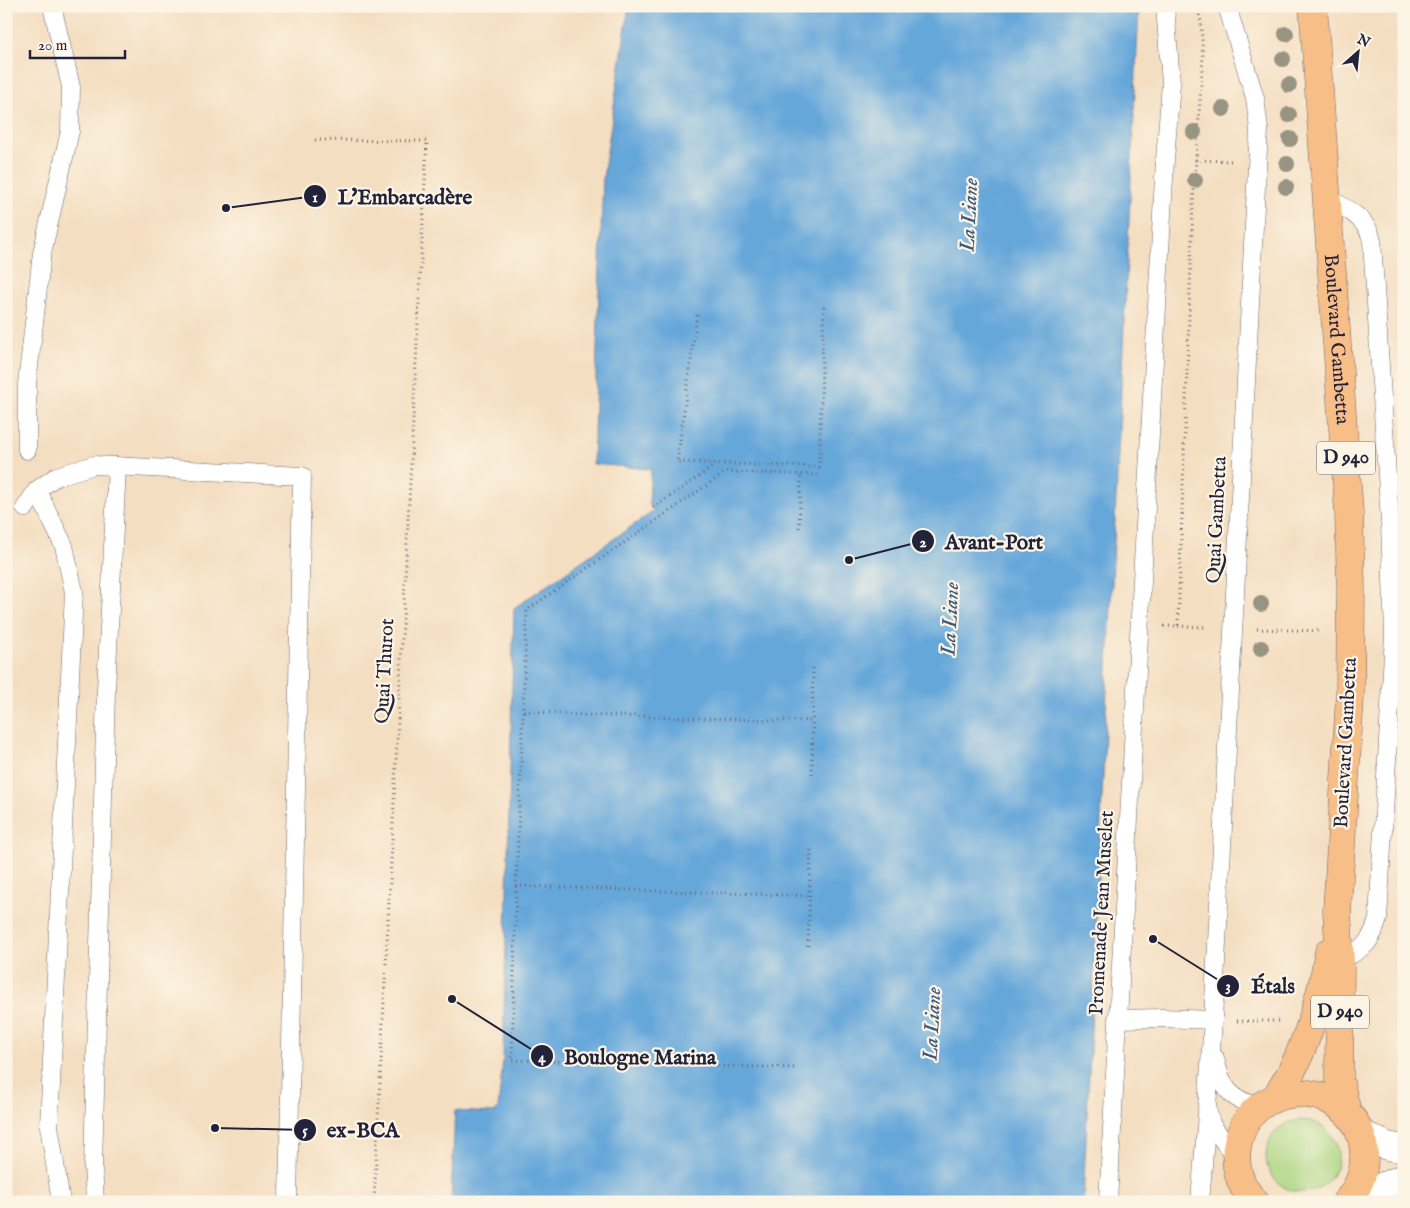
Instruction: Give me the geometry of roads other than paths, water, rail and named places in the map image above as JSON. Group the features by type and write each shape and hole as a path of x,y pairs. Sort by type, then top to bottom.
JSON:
{"main road":[{"name":"Boulevard Gambetta","path":"1313,6 1349,513 1350,696 1337,911"},
{"name":"D 940","path":"1337,911 1340,961 1339,1079 1353,1122"},
{"name":"D 940","path":"1268,1102 1290,1074 1309,1027 1323,980 1337,911"},
{"path":"1252,1200 1242,1183 1236,1158 1237,1144 1242,1130 1250,1117 1268,1102 1292,1093 1309,1093 1333,1102 1353,1122 1364,1148 1363,1172 1357,1188 1347,1201"}],"street":[{"path":"1353,1122 1382,1145 1404,1149"},
{"path":"1347,1201 1404,1178"}],"lane":[{"path":"27,450 27,384 42,253 70,131 71,87 52,6"},
{"name":"Promenade Jean Muselet","path":"1108,1202 1165,160 1171,83 1165,6"},
{"name":"Quai Gambetta","path":"1212,1041 1258,114 1227,6"},
{"path":"1326,197 1360,218 1370,233 1372,241 1389,499 1393,598 1391,694 1378,919 1371,939 1365,946 1340,961"},
{"path":"25,508 37,490 57,476 94,465 302,476 288,1202"},
{"path":"96,1202 93,1165 106,690 117,466"},
{"path":"37,490 64,546 74,592 49,1126 61,1202"},
{"path":"1117,1019 1213,1020"},
{"path":"1212,1041 1218,1072 1224,1086 1233,1096 1251,1105 1268,1102"},
{"path":"1200,1202 1212,1041"},
{"path":"1207,1108 1211,1124 1236,1158"}],"water":[{"name":"La Liane","path":"629,6 1139,6 1083,1202 451,1202 455,1111 494,1113 498,1109 503,1060 514,608 654,511 649,504 651,469 593,464 603,178"}],"place":[{"name":"L'Embarcadère","path":"226,208"},
{"name":"Avant-Port","path":"849,560"},
{"name":"Étals","path":"1153,939"},
{"name":"Boulogne Marina","path":"452,999"},
{"name":"ex-BCA","path":"215,1128"}]}
